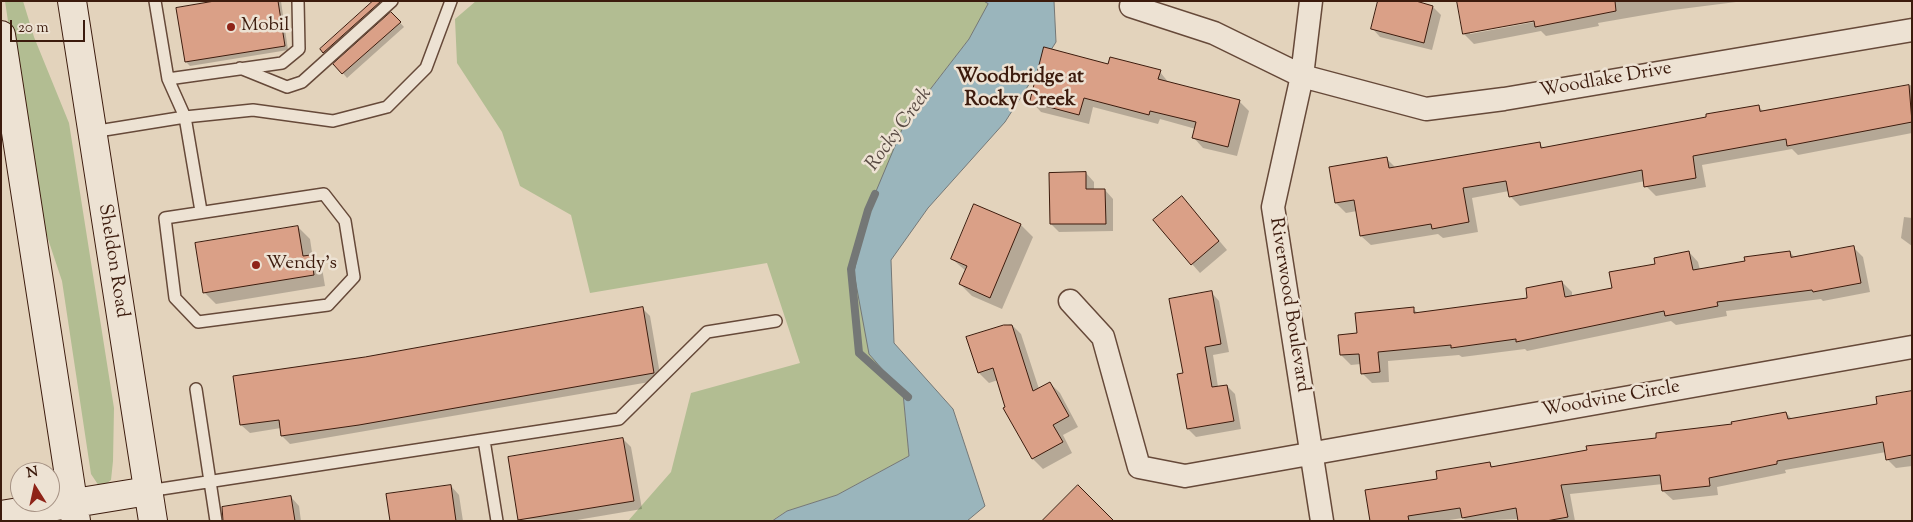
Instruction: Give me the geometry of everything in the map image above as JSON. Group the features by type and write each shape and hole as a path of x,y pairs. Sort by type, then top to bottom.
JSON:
{"main road":[{"name":"Sheldon Road","path":"72,1 153,521"},
{"path":"1,35 8,130 75,513"},
{"path":"1,515 75,513 148,491"}],"street":[{"name":"Woodlake Drive","path":"1134,1 1131,6 1214,33 1302,76 1426,109 1504,98 1912,30"},
{"name":"Riverwood Boulevard","path":"1311,1 1302,76 1273,207 1322,521"},
{"name":"Woodvine Circle","path":"1070,301 1103,337 1140,467 1185,476 1912,347"}],"lane":[{"path":"155,1 168,79 186,116 201,211"},
{"path":"168,79 282,63 299,49 298,1"},
{"path":"240,68 287,87 302,82 392,1"},
{"path":"92,132 186,116 252,110 333,121 387,107 426,68 451,1"},
{"path":"324,194 345,221 354,277 328,304 198,322 175,298 165,218 201,211 324,194"},
{"path":"148,491 619,419 707,332 776,321"},
{"path":"196,389 216,521"},
{"path":"484,440 496,521"}],"green space":[{"path":"5,1 23,1 34,37 69,123 114,408 111,480 105,485 99,486 91,474 62,281 34,197"},
{"path":"476,1 984,1 989,4 969,39 905,122 869,354 903,393 909,456 837,495 787,511 771,521 628,521 671,472 691,393 800,363 767,263 590,293 571,215 520,186 502,132 457,63 455,19"}],"water":[{"path":"984,1 1054,1 1056,42 1005,122 928,208 891,260 894,343 953,409 985,506 967,521 772,521 787,511 837,495 909,456 903,393 869,354 854,273 864,220 905,122 969,39 988,4"}],"building":[{"name":"Mobil","path":"215,1 278,1 285,46 185,62 176,8"},
{"path":"373,1 381,1 323,53 320,49"},
{"path":"1378,1 1416,1 1433,6 1424,43 1371,29"},
{"path":"1457,1 1615,1 1616,11 1535,27 1534,21 1463,34"},
{"path":"391,12 401,22 342,74 333,64"},
{"path":"1044,47 1108,64 1110,57 1161,70 1158,79 1240,100 1228,147 1192,138 1196,122 1150,111 1149,115 1084,98 1079,115 1030,102"},
{"path":"1909,85 1912,122 1787,146 1786,139 1693,156 1696,178 1644,187 1642,170 1509,197 1506,181 1463,188 1469,222 1432,229 1431,224 1360,236 1354,200 1335,203 1329,167 1387,157 1389,168 1540,142 1541,148 1706,117 1706,114 1759,105 1760,111"},
{"path":"1086,172 1086,189 1105,189 1106,224 1050,224 1049,173"},
{"path":"1182,196 1219,241 1191,265 1153,220"},
{"path":"974,204 1021,224 990,298 959,284 967,266 951,259"},
{"name":"Wendy's","path":"298,226 303,256 311,255 314,275 203,293 195,243"},
{"path":"1854,246 1861,283 1813,292 1812,290 1717,302 1718,306 1665,316 1664,311 1516,342 1516,339 1451,348 1451,345 1378,352 1380,372 1361,374 1359,354 1340,355 1338,335 1357,333 1355,313 1414,307 1414,313 1527,298 1526,288 1562,281 1565,297 1612,288 1609,272 1655,264 1654,258 1689,251 1693,270 1745,261 1744,257 1790,251 1791,257"},
{"path":"1212,291 1221,344 1205,347 1212,387 1227,385 1234,421 1187,429 1177,374 1183,373 1169,299"},
{"path":"643,307 654,373 359,425 281,436 279,420 240,425 233,376 365,357"},
{"path":"1004,325 1012,325 1033,391 1050,382 1069,416 1053,425 1063,442 1032,459 1003,408 1005,407 993,368 978,373 966,337"},
{"path":"1912,391 1912,455 1886,460 1883,442 1777,461 1777,464 1709,478 1710,486 1662,491 1660,475 1561,485 1568,517 1546,521 1518,521 1516,508 1462,518 1460,508 1408,516 1409,521 1370,521 1365,490 1437,479 1436,471 1490,462 1491,467 1587,450 1586,446 1656,438 1656,433 1732,424 1731,422 1786,412 1788,419 1877,404 1876,397"},
{"path":"623,438 634,501 518,520 508,457"},
{"path":"451,485 456,521 390,521 386,494"},
{"path":"1078,485 1114,521 1042,521"},
{"path":"291,496 295,521 223,521 222,507"}],"waterway":[{"name":"Rocky Creek","path":"875,194 868,210 851,269 859,353 908,397"}],"place":[{"name":"Mobil","path":"231,27"},
{"name":"Wendy's","path":"256,265"}],"district":[{"name":"Woodbridge at Rocky Creek","path":"1020,90"}]}
